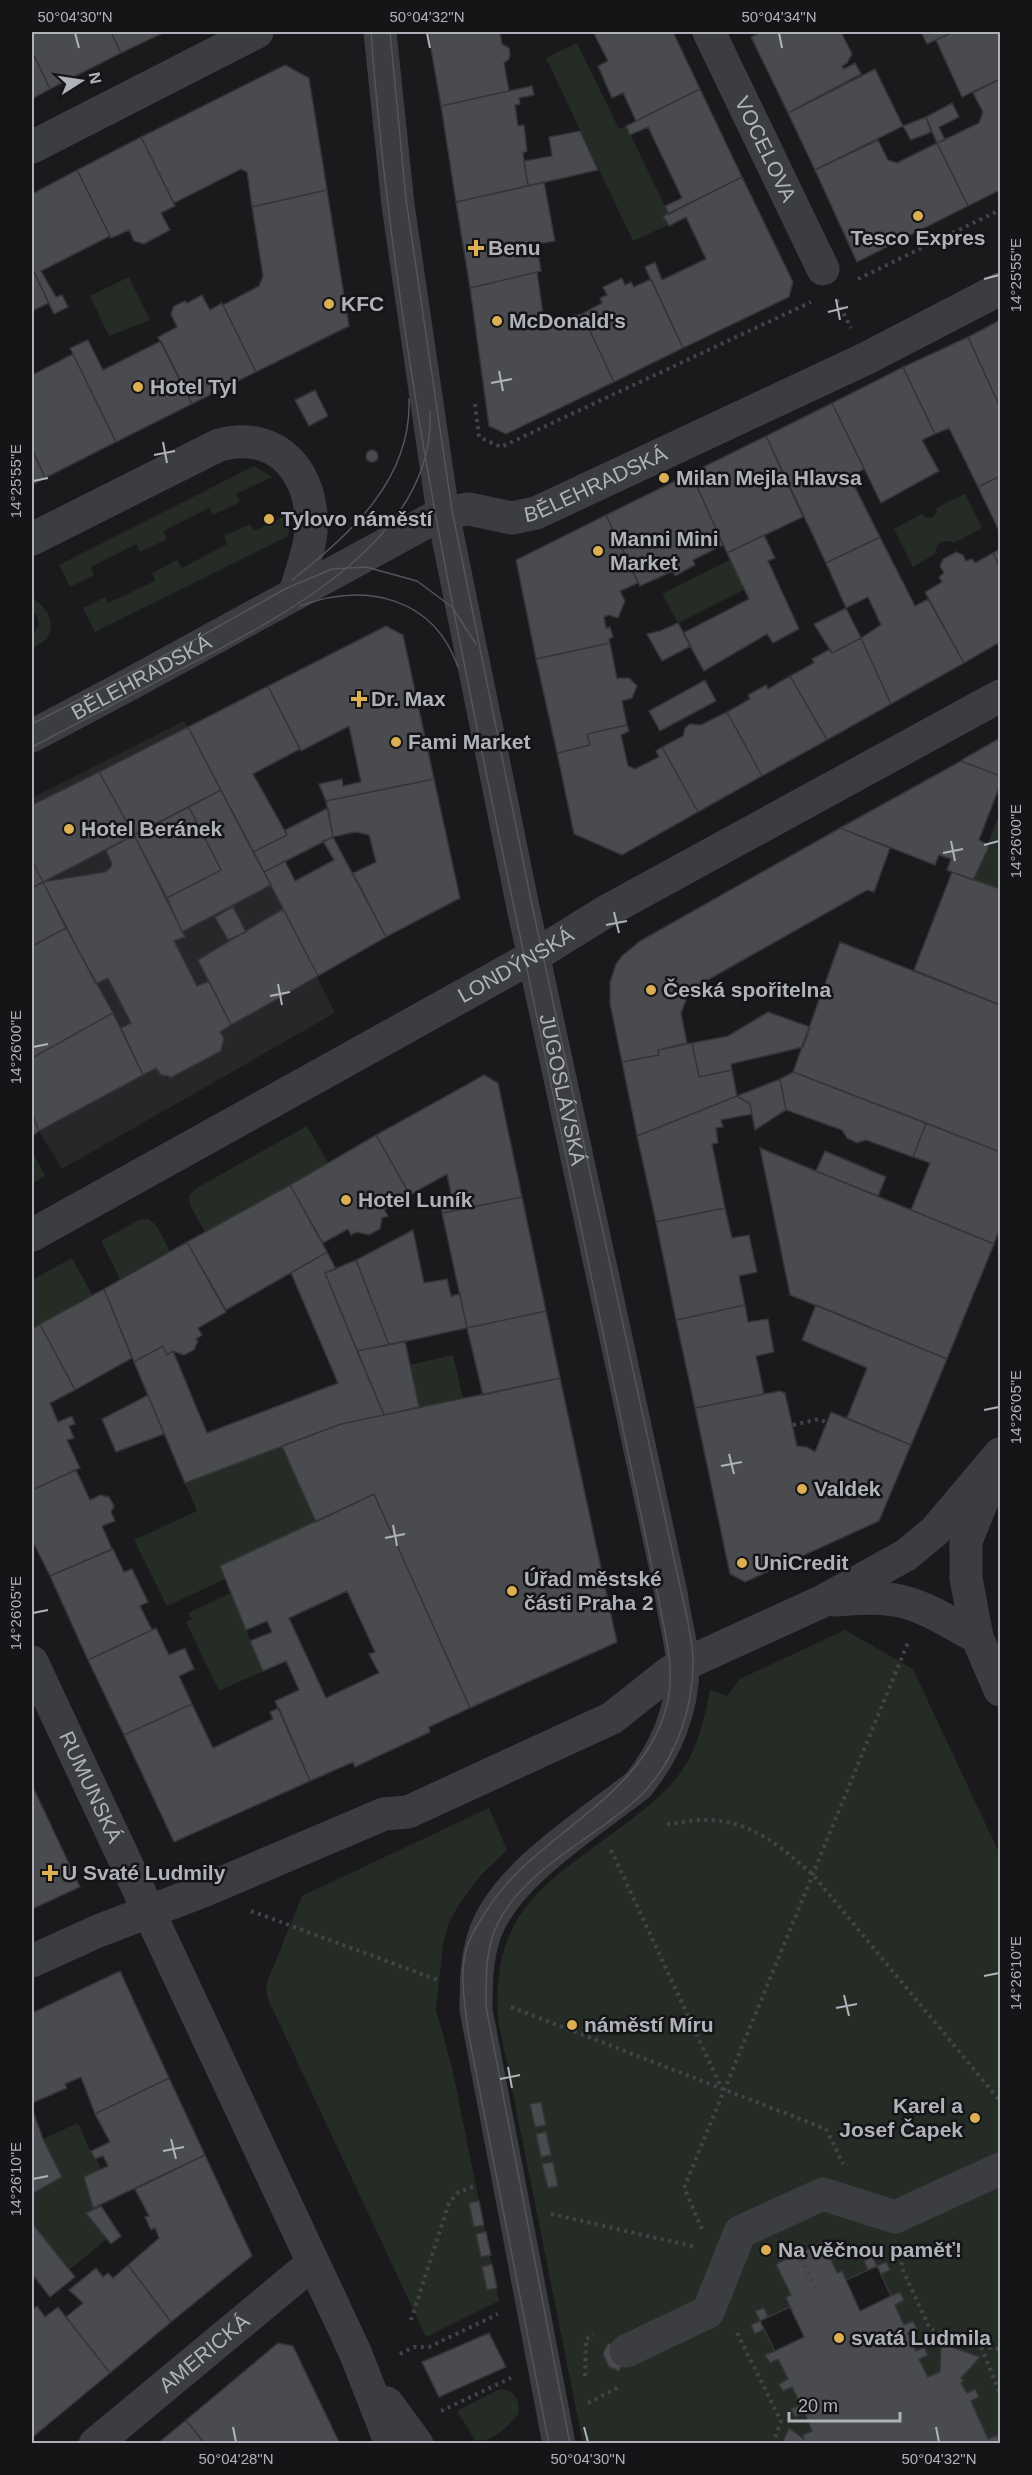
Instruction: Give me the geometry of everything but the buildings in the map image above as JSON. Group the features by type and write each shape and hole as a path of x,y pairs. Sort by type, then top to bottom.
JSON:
{"street":[{"path":"32,147 257,32"},
{"name":"JUGOSLÁVSKÁ","path":"380,32 398,205 443,513 534,956 669,1585 683,1665"},
{"name":"VOCELOVA","path":"709,32 828,280"},
{"name":"BĚLEHRADSKÁ","path":"32,736 443,513 469,509 512,518 536,513 867,358 1000,290"},
{"path":"32,539 219,445 236,440 263,443 287,458 296,470 310,506 309,544 295,594"},
{"name":"LONDÝNSKÁ","path":"32,1235 534,956 605,912 1000,696"},
{"path":"32,1961 98,1930 149,1912 384,1814 408,1812 599,1725 612,1718 670,1672 823,1601 906,1556 935,1531 1000,1455"},
{"path":"1000,1455 966,1541 966,1578 977,1637 1000,1690"},
{"path":"823,1601 878,1599 899,1601 920,1607 977,1637"},
{"name":"RUMUNSKÁ","path":"32,1662 149,1912"},
{"path":"559,2444 476,2010 478,1955 485,1931 498,1908 514,1887 539,1862 638,1785 649,1771 672,1726 679,1700 683,1665"},
{"path":"149,1912 363,2370 392,2444"},
{"path":"626,2351 708,2312 740,2232 824,2194 896,2217 1000,2169"},
{"name":"AMERICKÁ","path":"95,2444 313,2263"},
{"path":"363,2370 417,2444"}],"path":[{"path":"475,404 479,437 501,447 828,280 1000,210"},
{"path":"828,280 867,358"},
{"path":"793,1425 819,1419 827,1423"},
{"path":"702,2236 702,2228 684,2188 723,2089 814,1876 911,1634"},
{"path":"667,1824 708,1820 735,1823 757,1832 787,1851 814,1876 1000,2101"},
{"path":"611,1850 723,2089"},
{"path":"250,1911 438,1980"},
{"path":"505,2004 826,2129 845,2168"},
{"path":"411,2320 449,2203 457,2193 483,2183"},
{"path":"547,2213 701,2248 702,2245"},
{"path":"786,2249 804,2241"},
{"path":"795,2245 815,2287"},
{"path":"893,2251 904,2255 914,2250"},
{"path":"904,2255 901,2265 930,2329 981,2347 1000,2349"},
{"path":"400,2354 414,2348 429,2347 501,2313"},
{"path":"735,2329 781,2421 772,2444"},
{"path":"584,2385 586,2339 596,2334"},
{"path":"981,2347 1000,2393"},
{"path":"441,2411 513,2376"},
{"path":"588,2403 623,2385"}],"shaded area":[{"path":"577,43 619,129 626,126 669,214 664,216 668,225 633,241 546,58"},
{"path":"129,277 150,320 109,336 90,296"},
{"path":"254,466 272,477 236,494 240,502 213,515 209,508 163,531 167,539 140,552 136,544 91,567 94,575 70,587 59,565"},
{"path":"965,494 982,528 954,543 941,542 935,554 913,567 894,529 922,514 926,518 933,517 937,511 936,508"},
{"path":"291,513 288,536 95,632 83,608 105,597 108,603 155,581 152,573 177,560 182,568 227,544 224,536 250,524 254,531"},
{"path":"730,560 745,589 678,623 662,594"},
{"path":"32,598 46,610 51,624 47,638 32,648 32,636 39,625 37,616 32,611"},
{"path":"184,721 271,885 335,1013 62,1169 39,1131 32,1113 32,798"},
{"path":"1000,813 1000,889 973,880"},
{"path":"307,1126 328,1163 205,1232 190,1205 189,1197 195,1189"},
{"path":"32,1151 45,1176 32,1184"},
{"path":"148,1219 156,1225 170,1251 120,1279 101,1241 139,1220"},
{"path":"72,1258 92,1295 32,1329 32,1280"},
{"path":"453,1355 463,1398 419,1407 409,1365"},
{"path":"282,1446 316,1522 225,1579 167,1606 134,1540 197,1511 185,1483"},
{"path":"231,1593 263,1671 219,1691 186,1622 192,1619 188,1613"},
{"path":"845,1630 913,1669 1000,1855 1000,2443 997,2435 988,2439 971,2401 979,2397 975,2389 967,2393 961,2383 964,2380 961,2378 979,2357 941,2343 940,2372 928,2377 919,2359 928,2355 925,2347 916,2351 908,2333 917,2329 913,2321 904,2325 895,2305 904,2300 900,2292 891,2296 881,2274 890,2270 886,2262 877,2266 872,2257 868,2270 846,2280 842,2271 837,2273 823,2242 776,2264 791,2295 786,2297 790,2307 768,2317 764,2308 756,2311 760,2321 751,2325 755,2333 764,2329 775,2351 766,2355 770,2363 778,2359 788,2379 779,2384 782,2391 792,2387 801,2405 792,2409 795,2417 804,2412 812,2431 804,2435 804,2439 789,2429 782,2443 583,2444 498,2019 498,1981 504,1949 515,1923 550,1881 642,1811 675,1779 687,1763 696,1743 710,1690 727,1696 740,1679"},
{"path":"489,1808 507,1850 482,1874 449,1922 443,1944 436,2009 453,2072 499,2301 426,2337 267,1997 266,1985 302,1896"},
{"path":"78,2123 94,2160 96,2159 116,2198 86,2213 107,2239 69,2270 32,2223 32,2194 62,2177 43,2139"},
{"path":"500,2389 515,2396 519,2413 511,2423 494,2436 475,2440 457,2411"}],"tram line":[{"path":"371,32 393,246 408,353 445,565 658,1596 670,1664 667,1704 655,1738 636,1766 612,1792 530,1860 506,1885 479,1922 465,1954 463,1983 468,2031 549,2444"},
{"path":"390,32 406,199 452,510 532,905 687,1616 693,1658 693,1676 687,1712 674,1747 656,1778 629,1806 557,1859 524,1887 499,1921 489,1952 486,2006 570,2444"},
{"path":"292,580 314,563 355,524 389,480 400,455 407,428 409,399"},
{"path":"32,747 256,629 300,602 341,572 378,538 407,500 425,458 430,411"},
{"path":"32,724 198,638 287,588 332,569 366,567 417,581 452,607 476,644"},
{"path":"300,606 348,595 372,596 394,601 414,610 432,624 447,643 458,667"}],"place":[{"name":"Tesco Expres","path":"918,216"},
{"name":"Benu","path":"476,248"},
{"name":"KFC","path":"329,304"},
{"name":"McDonald's","path":"497,321"},
{"name":"Hotel Tyl","path":"138,387"},
{"name":"Milan Mejla Hlavsa","path":"664,478"},
{"name":"Tylovo náměstí","path":"269,519"},
{"name":"Manni Mini Market","path":"598,551"},
{"name":"Dr. Max","path":"359,699"},
{"name":"Fami Market","path":"396,742"},
{"name":"Hotel Beránek","path":"69,829"},
{"name":"Česká spořitelna","path":"651,990"},
{"name":"Hotel Luník","path":"346,1200"},
{"name":"Valdek","path":"802,1489"},
{"name":"UniCredit","path":"742,1563"},
{"name":"Úřad městské části Praha 2","path":"512,1591"},
{"name":"U Svaté Ludmily","path":"50,1873"},
{"name":"náměstí Míru","path":"572,2025"},
{"name":"Karel a Josef Čapek","path":"975,2118"},
{"name":"Na věčnou paměť!","path":"766,2250"},
{"name":"svatá Ludmila","path":"839,2338"}]}
